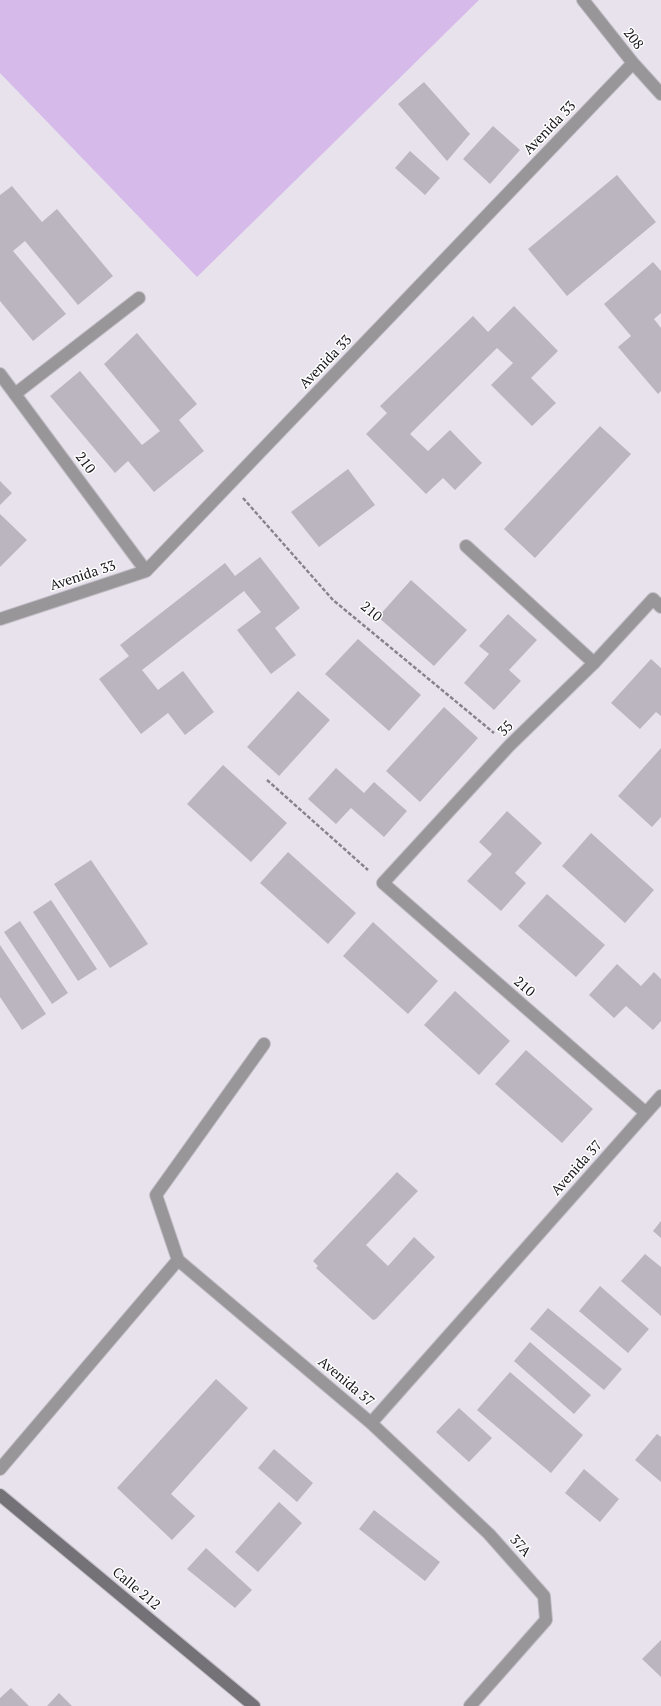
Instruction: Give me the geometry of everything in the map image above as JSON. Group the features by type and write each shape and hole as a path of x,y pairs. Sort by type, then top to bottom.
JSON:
{"street":[{"name":"208","path":"583,0 633,63 661,94"},
{"name":"Avenida 33","path":"0,619 146,571 633,63"},
{"path":"15,394 139,298"},
{"name":"210","path":"0,374 146,571"},
{"path":"466,546 594,663"},
{"name":"35","path":"383,883 509,746 657,603"},
{"name":"210","path":"383,883 646,1113"},
{"path":"0,1470 178,1260 156,1195 264,1044"},
{"name":"Avenida 37","path":"178,1260 371,1422 661,1096"},
{"name":"37A","path":"371,1422 489,1534 544,1596 546,1620 470,1706"},
{"name":"Calle 212","path":"0,1495 254,1706"}],"path":[{"name":"210","path":"230,484 333,600 509,746"},
{"path":"267,780 383,883"}],"shaded area":[{"path":"0,0 479,0 197,277 0,73"}],"building":[{"path":"424,82 470,134 447,161 398,104"},
{"path":"493,126 520,150 490,184 463,159"},
{"path":"410,151 440,178 425,195 395,168"},
{"path":"617,175 656,222 567,296 528,249"},
{"path":"12,186 42,222 57,209 113,276 78,305 25,241 13,251 66,314 33,341 0,301 0,195"},
{"path":"653,262 661,271 661,313 654,319 661,328 661,391 658,394 618,347 631,336 604,304"},
{"path":"514,306 558,351 531,378 556,403 532,426 491,385 513,363 497,348 410,434 428,451 450,430 482,463 455,490 443,478 426,494 366,434 387,413 380,406 473,316 488,332"},
{"path":"137,333 197,404 179,420 204,451 154,492 128,461 115,473 50,396 80,371 142,445 160,431 104,364"},
{"path":"600,426 631,454 535,558 504,529"},
{"path":"348,469 375,505 319,547 291,512"},
{"path":"0,481 12,493 0,505"},
{"path":"0,514 27,540 0,567"},
{"path":"260,557 300,608 275,628 296,655 271,674 237,630 261,612 244,591 142,670 158,690 183,671 214,712 185,735 168,713 141,734 99,679 129,656 120,645 225,563 235,576"},
{"path":"411,580 467,630 434,666 378,617"},
{"path":"508,614 537,640 509,670 521,681 494,710 464,683 489,654 479,646"},
{"path":"358,639 421,695 389,731 325,674"},
{"path":"651,659 661,668 661,716 656,712 640,729 611,703"},
{"path":"298,691 330,720 279,776 247,747"},
{"path":"444,707 478,738 420,802 386,771"},
{"path":"661,748 661,817 652,827 618,796"},
{"path":"223,765 287,823 251,862 187,804"},
{"path":"336,768 364,793 374,782 407,811 384,837 351,808 336,824 308,799"},
{"path":"507,811 542,843 515,873 526,883 501,911 467,881 492,854 479,842"},
{"path":"591,833 654,890 625,923 562,866"},
{"path":"288,852 356,913 328,944 260,883"},
{"path":"91,860 148,944 110,968 54,884"},
{"path":"547,894 605,945 576,977 518,926"},
{"path":"51,900 97,969 78,981 33,912"},
{"path":"20,921 68,993 52,1004 4,932"},
{"path":"373,922 438,981 408,1014 343,956"},
{"path":"0,945 46,1014 22,1030 0,997"},
{"path":"617,964 641,986 654,972 661,979 661,1021 653,1030 626,1006 614,1018 589,995"},
{"path":"455,991 510,1041 479,1075 424,1025"},
{"path":"526,1050 593,1109 562,1143 495,1084"},
{"path":"397,1172 418,1191 366,1245 388,1266 414,1237 435,1257 376,1319 373,1320 316,1268 318,1266 313,1261"},
{"path":"661,1221 661,1238 653,1231"},
{"path":"645,1254 661,1267 661,1316 621,1281"},
{"path":"600,1286 649,1329 628,1353 579,1311"},
{"path":"548,1308 622,1369 604,1390 530,1329"},
{"path":"530,1342 591,1395 574,1414 514,1361"},
{"path":"510,1372 583,1435 551,1473 477,1410"},
{"path":"216,1379 248,1408 171,1494 195,1516 172,1540 117,1488"},
{"path":"459,1408 492,1438 469,1462 436,1432"},
{"path":"657,1434 661,1437 661,1482 635,1460"},
{"path":"274,1449 313,1483 297,1502 258,1468"},
{"path":"584,1469 619,1499 600,1522 565,1493"},
{"path":"279,1502 302,1523 258,1572 235,1552"},
{"path":"374,1510 440,1562 425,1581 359,1529"},
{"path":"206,1548 252,1590 235,1608 187,1569"},
{"path":"661,1640 661,1677 642,1659"},
{"path":"11,1688 29,1706 0,1706 0,1698"},
{"path":"59,1693 72,1706 47,1706"}]}
